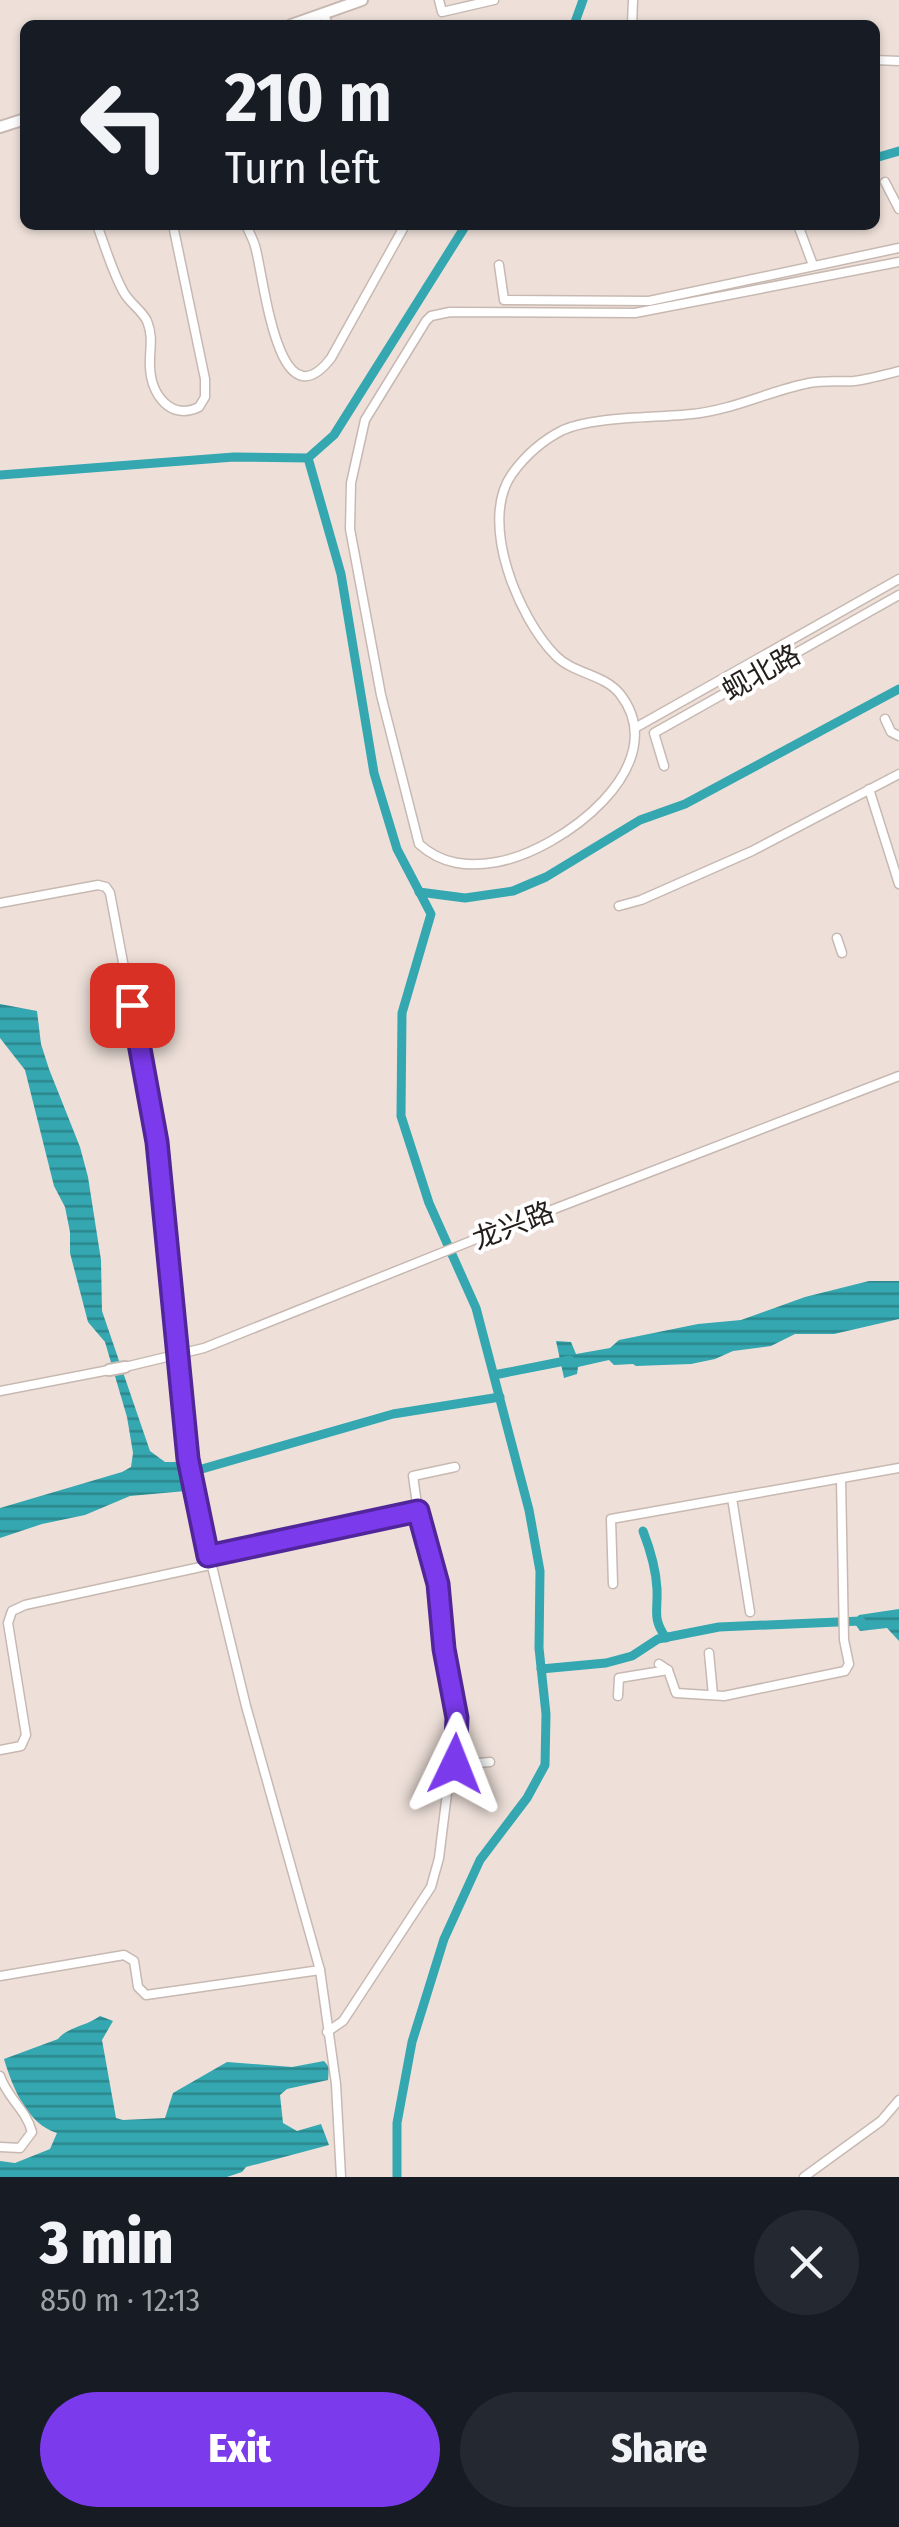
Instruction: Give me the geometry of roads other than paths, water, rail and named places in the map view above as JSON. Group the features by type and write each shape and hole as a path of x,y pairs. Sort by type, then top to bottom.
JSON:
{"main road":[{"path":"326,19 362,0"},
{"path":"109,1370 125,1367"}],"street":[{"path":"439,0 442,12 494,0"},
{"path":"886,182 899,209"},
{"path":"99,230 122,290 148,323 154,384 169,409 178,413 199,407 205,396 205,379 174,230"},
{"path":"248,230 255,246 271,327 291,370 301,377 320,372 331,358 403,230"},
{"path":"800,230 812,265"},
{"path":"499,265 504,300 649,301 899,248"},
{"path":"899,262 634,312 438,313 426,321 365,420 351,484 351,540 381,695 419,844 464,866 508,860 534,849 588,816 612,792 634,753 635,728 619,692 558,658 524,610 508,568 500,533 500,503 510,476 534,450 571,427 728,408 804,384 860,380 899,371"},
{"path":"635,728 899,579"},
{"name":"蚬北路","path":"664,766 654,732 899,595"},
{"path":"885,719 891,732 899,736"},
{"path":"619,906 752,851 899,774"},
{"path":"869,789 899,884"},
{"path":"0,903 98,885 110,893 154,1118 193,1488 209,1561 320,1970 336,2084 341,2177"},
{"path":"838,938 842,954"},
{"name":"龙兴路","path":"125,1367 180,1355 899,1076"},
{"path":"0,1391 109,1370"},
{"path":"328,2032 342,2022 431,1887 439,1858 448,1784 455,1764 457,1718 444,1649 438,1584 418,1511 413,1476 456,1467"},
{"path":"613,1584 611,1519 899,1468"},
{"path":"659,1664 668,1670 676,1693 724,1696 844,1670 849,1664 844,1640 841,1478"},
{"path":"732,1498 750,1612"},
{"path":"0,1750 21,1746 26,1735 8,1624 12,1610 418,1511"},
{"path":"709,1652 713,1695"},
{"path":"618,1696 619,1678 668,1670"},
{"path":"455,1764 490,1762"},
{"path":"0,1976 124,1955 134,1961 138,1987 146,1995 320,1970"},
{"path":"0,2076 10,2100 29,2120 32,2132 20,2148 0,2147"},
{"path":"804,2177 882,2121 899,2100"}],"water":[{"path":"0,1004 37,1011 41,1044 88,1177 101,1260 102,1311 150,1451 165,1462 182,1462 186,1491 130,1496 85,1515 0,1538 0,1508 122,1472 131,1467 133,1453 105,1342 88,1322 70,1253 65,1207 54,1186 25,1070 0,1038"},
{"path":"869,1281 899,1281 899,1319 834,1334 795,1334 771,1346 733,1351 691,1364 614,1365 609,1360 578,1367 577,1374 564,1378 556,1341 571,1342 576,1354 610,1348 619,1340 698,1324 741,1320 805,1297"},
{"path":"899,1609 899,1641 887,1628 860,1631 853,1621 859,1615"},
{"path":"100,2016 113,2021 102,2040 116,2118 165,2118 173,2093 227,2062 292,2067 324,2061 329,2067 328,2080 287,2089 280,2095 283,2123 297,2131 321,2124 329,2145 246,2167 227,2177 0,2177 0,2161 15,2163 50,2149 57,2133 29,2113 4,2059 58,2039"}],"waterway":[{"path":"576,20 583,0"},
{"path":"880,157 899,151"},
{"path":"0,475 234,457 308,458 334,435 463,230"},
{"path":"308,458 341,574 374,773 397,849 431,914 402,1013 401,1116 429,1203 476,1308 529,1510 540,1571 545,1765 527,1798 480,1860 444,1939 412,2042 397,2123 397,2177"},
{"path":"419,892 465,898 513,891 546,877 640,820 685,804 899,689"},
{"path":"494,1375 570,1360"},
{"path":"188,1473 393,1414 500,1397"},
{"path":"643,1531 655,1574 657,1620 666,1638"},
{"path":"541,1669 606,1663 632,1656 658,1639 719,1627 861,1621"}]}
